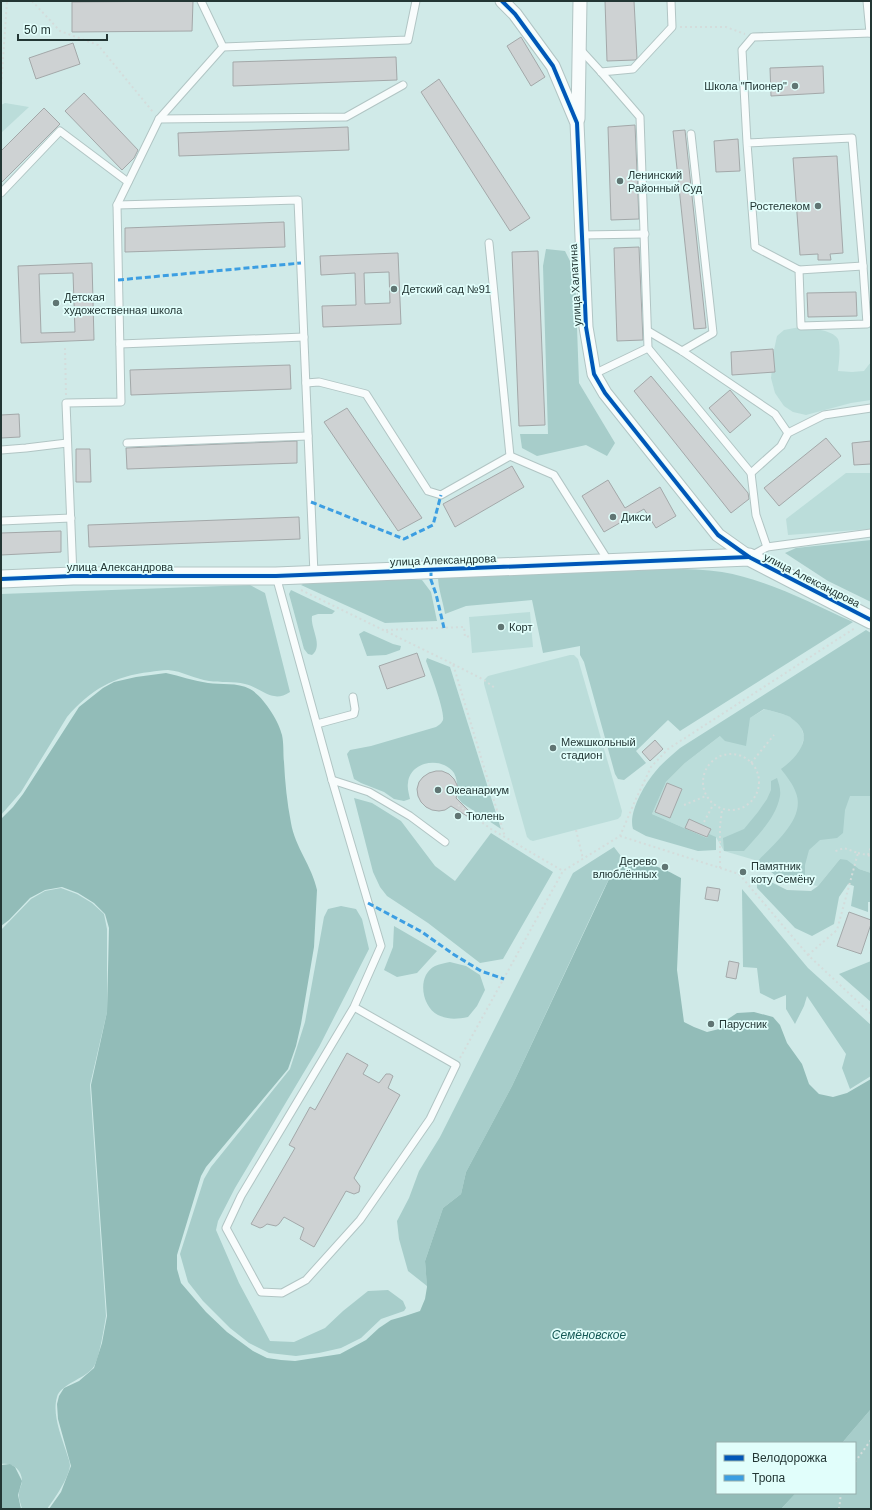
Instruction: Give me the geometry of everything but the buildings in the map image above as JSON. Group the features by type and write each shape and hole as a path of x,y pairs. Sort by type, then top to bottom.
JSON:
{"street":[{"name":"улица Халатина","path":"502,1 515,14 553,66 577,123 586,327 594,374 605,393 718,535 749,557"},
{"path":"577,123 580,1"},
{"name":"улица Александрова","path":"1,579 73,576 276,576 749,557 866,622"}],"lane":[{"path":"201,1 223,47"},
{"path":"73,576 66,403 121,402 117,205 159,119 223,47 408,40 416,1"},
{"path":"601,72 633,69 672,27 671,1"},
{"path":"863,266 800,270 755,247 747,144 742,50 753,38 870,33 867,1"},
{"path":"578,48 640,117 648,348 750,473 756,515 767,547"},
{"path":"159,119 346,117 403,86"},
{"path":"1,193 60,130 128,182"},
{"path":"682,352 713,333 691,134"},
{"path":"747,144 852,138 867,324 801,326 800,270"},
{"path":"117,205 298,200 314,574"},
{"path":"582,235 645,234"},
{"path":"489,243 510,456"},
{"path":"648,331 775,414 788,433"},
{"path":"120,344 304,337"},
{"path":"594,374 648,348"},
{"path":"306,383 319,382 366,394 428,491 441,495 510,456"},
{"path":"750,473 781,446 788,433 824,415 871,408"},
{"path":"126,443 308,436"},
{"path":"1,450 67,443"},
{"path":"510,456 554,475 609,562"},
{"path":"1,521 71,518"},
{"path":"749,557 767,547 871,533"},
{"path":"276,576 332,780 381,946 354,1007 241,1196 226,1228 261,1292 282,1293 306,1280 360,1220 430,1119 456,1065 354,1007"},
{"path":"317,724 354,714 355,709 353,697"},
{"path":"332,780 369,792 410,816 445,842"}],"path":[{"path":"1,89 6,1"},
{"path":"32,1 60,31 98,45 159,119"},
{"path":"672,27 726,27 753,38"},
{"path":"65,348 66,403"},
{"path":"294,575 294,586 453,664 484,680 495,688"},
{"path":"456,1065 563,871 620,836 634,801 651,767 668,749 866,622"},
{"path":"384,630 464,627 465,637 470,636"},
{"path":"453,664 505,837"},
{"path":"751,762 774,735"},
{"path":"729,754 736,754 743,756 751,762 759,777 758,791 755,797 746,807 739,809 722,809 713,805 706,796 703,787 704,774 711,762 716,758 729,754"},
{"path":"684,805 706,796"},
{"path":"458,805 491,829 563,871"},
{"path":"704,822 713,805"},
{"path":"720,868 720,826 722,809"},
{"path":"576,830 583,859"},
{"path":"620,836 739,874 808,955 871,1014"},
{"path":"833,852 844,848 870,856 871,847"},
{"path":"808,955 837,930 858,853"},
{"path":"856,1463 871,1440"},
{"path":"856,1463 871,1447"},
{"path":"839,1509 841,1494"}],"shaded area":[{"path":"5,103 29,107 1,133 1,105"},
{"path":"546,249 565,251 575,271 579,383 615,443 607,456 586,445 537,456 522,448 520,434 548,434 543,266"},
{"path":"800,327 826,331 838,339 840,350 838,371 864,371 871,362 871,400 851,403 806,415 793,412 784,406 775,393 771,378 774,350 777,336 784,330"},
{"path":"846,473 871,473 871,529 788,535 786,519"},
{"path":"871,540 871,602 828,581 785,553 796,548"},
{"path":"643,569 703,570 739,576 773,586 853,622 680,731 668,720 636,751 646,763 624,780 618,779 615,774 584,662 580,655 580,646 543,653 532,600 466,606 445,614 438,576"},
{"path":"422,580 431,592 437,621 385,623 301,585 309,581"},
{"path":"250,585 265,593 290,692 284,695 272,696 245,684 209,681 168,670 137,674 114,681 94,692 76,707 67,717 21,792 1,815 1,594"},
{"path":"291,590 335,611 332,614 318,614 312,616 317,647 312,655 308,654 304,649 289,594"},
{"name":"Корт","path":"530,612 533,647 472,653 469,617"},
{"path":"866,630 871,633 871,796 850,796 845,810 843,833 837,838 820,840 809,850 805,865 805,884 792,885 782,881 758,861 786,830 796,812 798,803 792,784 781,769 797,754 801,748 804,735 801,728 789,716 764,709 750,718 746,746 725,741 720,736 685,763 666,782 652,814 707,838 709,834 716,837 716,850 698,851 646,836 633,829 633,815 642,792 658,769 680,748"},
{"path":"364,631 401,646 400,650 386,655 367,656 359,634"},
{"name":"Межшкольный стадион","path":"574,655 578,659 622,811 621,816 618,819 533,841 527,837 484,680 488,676"},
{"path":"427,658 450,667 501,829 462,803 457,796 454,773 442,764 427,763 414,770 408,783 410,799 404,801 394,799 384,792 354,779 347,754 350,750 371,746 436,727 443,721 442,708 426,661"},
{"path":"765,709 789,716 801,726 804,737 801,749 792,761 850,796 871,796 871,873 859,869 840,859 818,886 805,884 792,885 782,881 758,861 724,851 716,837 707,838 652,814 666,782 685,763 720,736"},
{"path":"777,778 780,796 775,812 766,826 744,851 724,851 723,838 744,829 767,799 771,790 771,781"},
{"path":"354,798 372,803 401,821 435,866 455,881 491,833 553,872 503,959 480,963 428,923 387,896 380,887 373,872"},
{"path":"614,847 627,864 610,877 512,1086 466,1172 461,1194 443,1208 425,1261 427,1286 408,1271 399,1239 397,1221 409,1198 419,1171 440,1137 573,873"},
{"path":"840,859 847,860 859,869 871,873 871,902 868,902 868,912 851,906 854,886 848,884 839,897 834,924 812,936 795,928 757,888 757,875 787,890 811,891 818,886"},
{"path":"61,888 77,894 92,903 104,914 107,929 107,1012 90,1085 106,1316 101,1344 95,1365 88,1373 62,1389 57,1397 56,1417 70,1464 67,1477 47,1509 22,1509 19,1499 19,1490 22,1484 22,1477 16,1467 9,1464 1,1464 1,930 31,899 45,891"},
{"path":"742,889 808,968 871,1025 871,1076 850,1089 842,1068 846,1054 807,996 795,1024 786,1009 786,995 774,1000 760,993 757,968 743,967"},
{"path":"341,906 356,909 362,919 369,949 319,1047 235,1188 218,1221 216,1230 239,1283 270,1341 294,1342 325,1328 368,1291 388,1290 403,1301 406,1308 404,1311 381,1319 361,1338 341,1348 296,1356 269,1353 249,1343 230,1328 203,1301 188,1282 180,1254 204,1179 211,1167 290,1069 305,1022 324,917 328,909"},
{"path":"394,926 437,951 417,973 397,977 384,970 393,947"},
{"path":"871,961 871,1002 839,974"},
{"path":"450,962 466,966 480,975 485,990 477,1006 468,1017 453,1019 438,1015 432,1011 425,999 423,984 429,971 437,965"},
{"path":"871,1409 871,1509 781,1509 795,1494 856,1494 856,1442 843,1442"}],"water":[{"name":"Семёновское","path":"166,673 213,684 240,685 255,692 260,697 270,709 278,723 282,735 286,792 293,832 315,881 317,890 314,947 296,1046 288,1069 206,1167 201,1176 177,1255 177,1269 181,1283 206,1312 227,1332 253,1351 267,1358 281,1360 295,1361 340,1354 366,1340 379,1328 391,1320 420,1311 425,1299 427,1287 425,1261 443,1208 461,1194 466,1172 512,1086 610,877 628,864 642,863 656,866 681,878 677,970 684,1022 707,1032 719,1029 728,1019 737,1013 754,1012 773,1017 780,1025 787,1043 802,1064 809,1084 819,1094 833,1097 847,1093 871,1079 871,1409 843,1442 716,1442 716,1494 795,1494 781,1509 49,1509 61,1492 71,1466 58,1419 57,1404 59,1396 64,1388 79,1381 94,1368 102,1343 107,1316 91,1085 107,1012 109,928 105,914 94,903 78,893 62,887 45,890 30,898 9,920 1,926 1,819 23,794 79,707 103,688 114,682"},
{"path":"10,1464 15,1467 22,1481 18,1495 21,1509 1,1509 1,1465"}],"marked path":[{"path":"118,280 301,263"},
{"path":"311,502 404,539 433,525 441,495"},
{"path":"431,570 431,580 444,628"},
{"path":"368,903 422,932 453,954 481,971 504,979"}],"cycle path":[{"path":"502,1 515,14 553,66 577,123 586,327 594,374 605,393 718,535 749,557 871,620"},
{"path":"1,579 73,576 276,576 749,557"}],"place":[{"name":"Школа \"Пионер\"","path":"795,86"},
{"name":"Ленинский Районный Суд","path":"620,181"},
{"name":"Ростелеком","path":"818,206"},
{"name":"Детский сад №91","path":"394,289"},
{"name":"Детская художественная школа","path":"56,303"},
{"name":"Дикси","path":"613,517"},
{"name":"Корт","path":"501,627"},
{"name":"Межшкольный стадион","path":"553,748"},
{"name":"Океанариум","path":"438,790"},
{"name":"Тюлень","path":"458,816"},
{"name":"Дерево влюблённых","path":"665,867"},
{"name":"Памятник коту Семёну","path":"743,872"},
{"name":"Парусник","path":"711,1024"}]}
